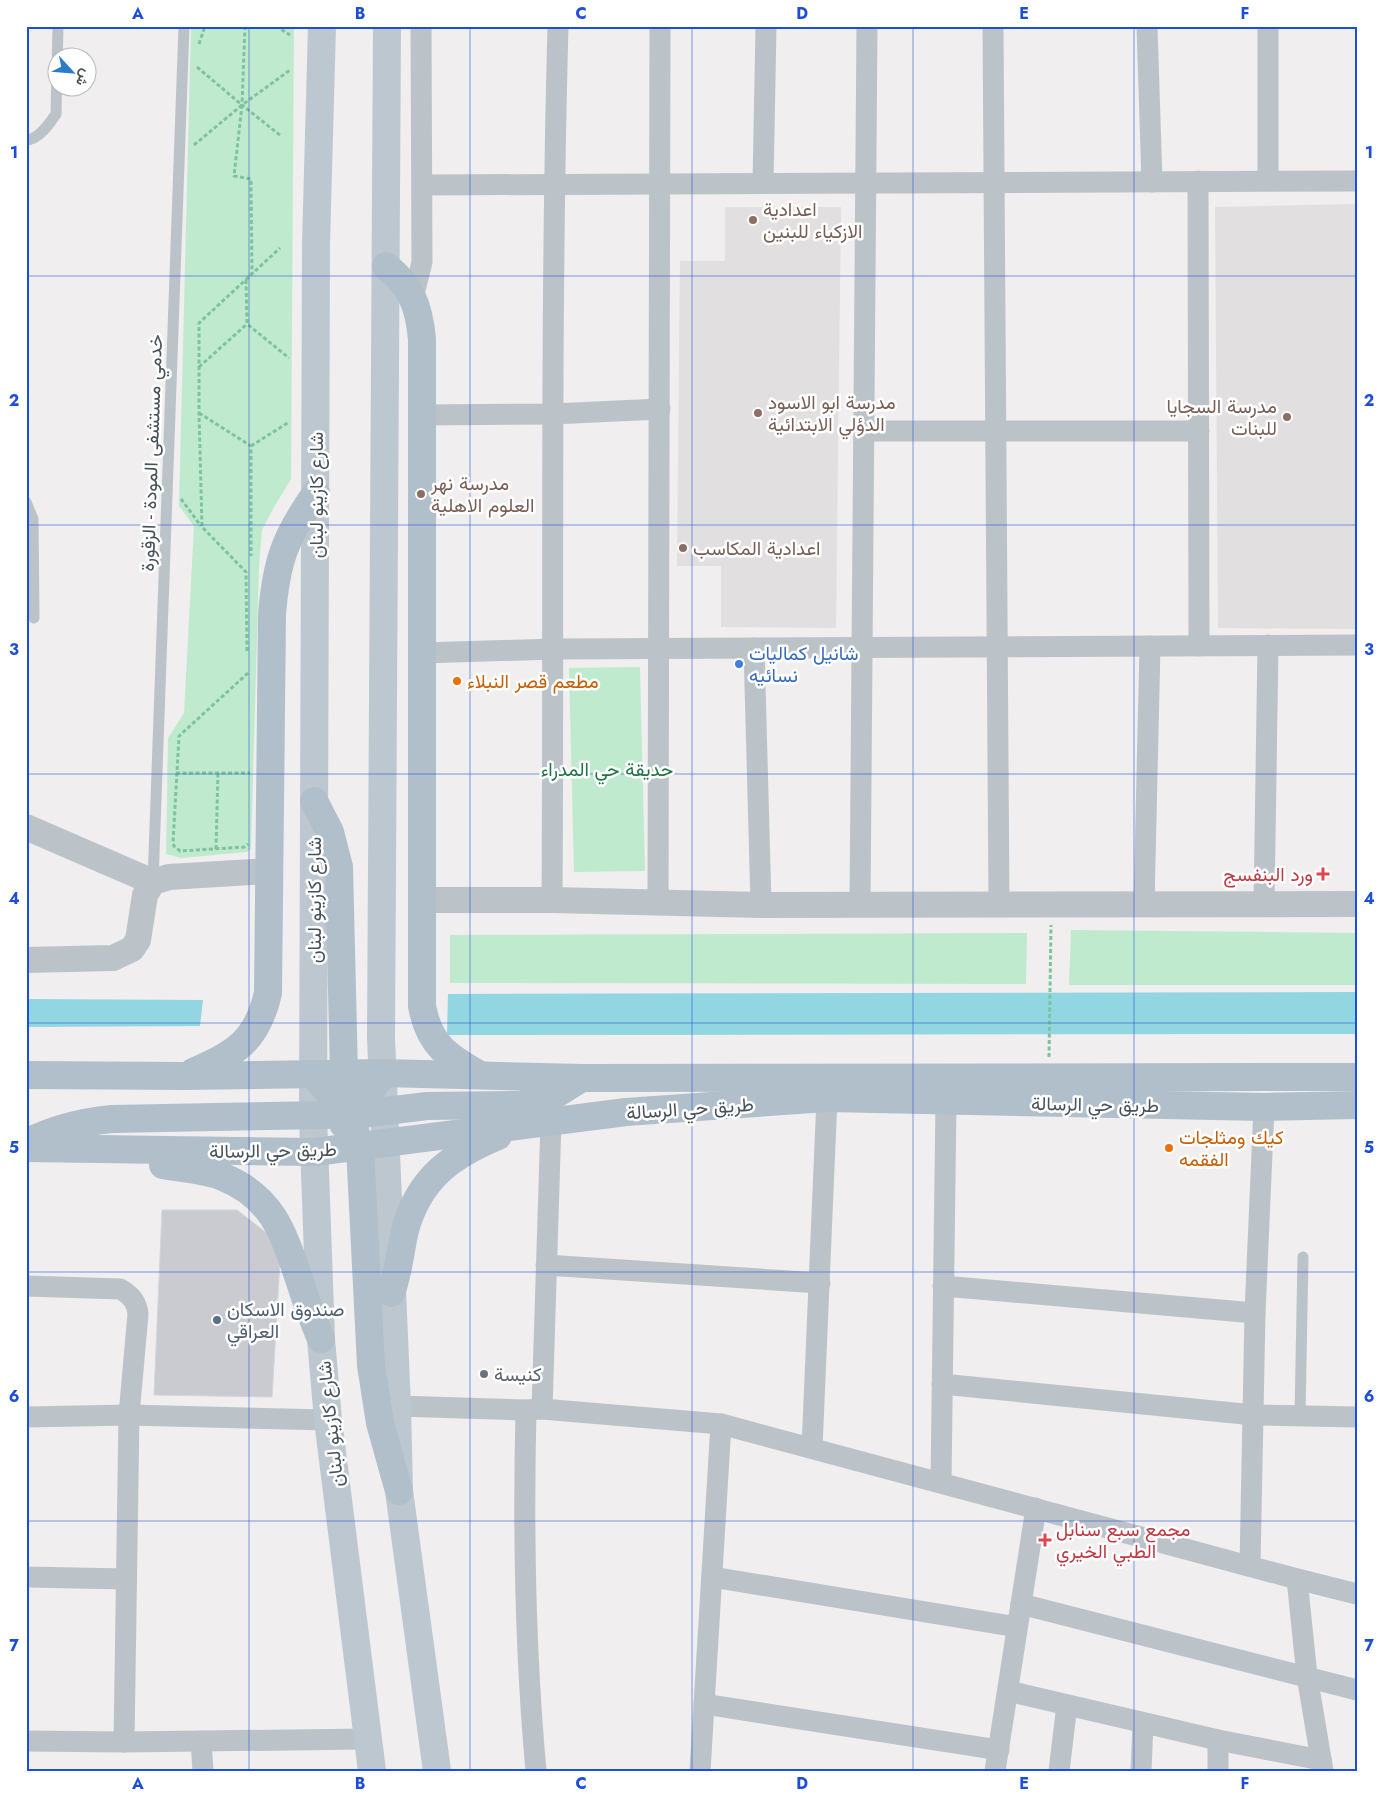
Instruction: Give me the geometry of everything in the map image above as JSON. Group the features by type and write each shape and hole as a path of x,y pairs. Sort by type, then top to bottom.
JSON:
{"main road":[{"name":"شارع كازينو لبنان","path":"322,26 316,244 313,1116 321,1339 328,1420 372,1771"},
{"path":"315,1152 332,1131 359,1112 383,1073 381,1028 387,26"},
{"path":"386,266 402,280 413,298 420,318 421,332 422,995 424,1017 439,1047 447,1055 484,1077"},
{"path":"184,1076 219,1061 234,1052 247,1040 260,1022 268,993 272,615 275,582 283,550 297,520 316,493"},
{"path":"314,800 330,832 339,867 344,1073 347,1086 359,1112 358,1135 372,1373 380,1423 399,1491"},
{"name":"طريق حي الرسالة","path":"26,1075 184,1076 383,1073 582,1078 1357,1077"},
{"path":"312,1074 359,1112 387,1142 399,1491 437,1771"},
{"path":"26,1143 63,1128 95,1120 313,1116 427,1106 519,1105 539,1101 558,1093 582,1078"},
{"name":"طريق حي الرسالة","path":"26,1148 315,1152 626,1112 827,1098 1264,1107 1357,1105"},
{"path":"392,1293 406,1228 417,1199 425,1186 447,1163 460,1154 525,1125"},
{"path":"108,1149 147,1162 205,1171 239,1184 261,1200 278,1225 286,1242 321,1339"}],"street":[{"path":"413,298 422,262 421,26"},
{"path":"552,900 554,649 552,414 554,185 558,26"},
{"path":"658,903 657,649 660,409 660,26"},
{"path":"763,184 766,26"},
{"path":"860,906 867,26"},
{"path":"993,26 1000,906"},
{"path":"1147,26 1152,182"},
{"path":"1268,26 1268,181"},
{"path":"422,185 1357,181"},
{"path":"1198,182 1199,646"},
{"path":"422,414 552,414 660,409"},
{"path":"864,431 1198,431"},
{"path":"1264,904 1268,645"},
{"path":"422,653 554,649 1357,645"},
{"path":"1144,905 1150,646"},
{"path":"754,648 761,905"},
{"path":"26,827 152,882 169,877 270,871"},
{"path":"26,960 113,958 132,949 138,940 145,895 152,882"},
{"path":"423,900 552,900 860,906 1357,904"},
{"path":"812,1448 827,1098"},
{"path":"941,1482 946,1101"},
{"path":"1250,1566 1255,1313 1264,1107"},
{"path":"536,1771 526,1638 524,1563 546,1265 551,1122"},
{"path":"546,1265 820,1283"},
{"path":"26,1286 120,1289 131,1296 138,1308 129,1415 124,1742"},
{"path":"943,1286 1255,1313"},
{"path":"942,1384 1254,1415 1357,1417"},
{"path":"397,1406 534,1409 721,1424 1357,1594"},
{"path":"26,1417 129,1415 328,1420"},
{"path":"700,1771 721,1424"},
{"path":"995,1771 1036,1508"},
{"path":"26,1577 126,1579"},
{"path":"712,1577 1018,1627"},
{"path":"1008,1691 1322,1765 1307,1676 1297,1579"},
{"path":"1021,1604 1357,1690"},
{"path":"704,1704 999,1750"},
{"path":"1059,1771 1067,1705"},
{"path":"1141,1771 1143,1723"},
{"path":"26,1740 201,1742 367,1739"},
{"path":"1218,1740 1218,1771"},
{"path":"201,1742 203,1771"}],"lane":[{"path":"26,140 30,140 49,126 56,114 58,26"},
{"name":"خدمي مستشفى المودة - الزقورة","path":"152,882 184,26"},
{"path":"26,502 34,519 34,618"},
{"path":"1300,1416 1303,1256"}],"path":[{"path":"205,29 210,26"},
{"path":"245,26 242,105 234,176 251,179 252,273"},
{"path":"276,26 290,36"},
{"path":"192,62 282,136"},
{"path":"190,149 242,105 290,70"},
{"path":"247,655 246,572 202,526 199,323 280,248"},
{"path":"199,367 247,324 246,280"},
{"path":"192,322 199,323"},
{"path":"247,324 289,358"},
{"path":"199,413 251,446"},
{"path":"251,446 289,422"},
{"path":"251,446 251,556"},
{"path":"247,664 248,684"},
{"path":"248,674 179,736 174,846 180,851 244,847 247,846 249,840"},
{"path":"250,763 250,783"},
{"path":"176,773 250,773"},
{"path":"216,849 218,773"},
{"path":"1050,1052 1051,906"}],"shaded area":[{"name":"مدرسة السجايا للبنات","path":"1357,204 1357,629 1218,628 1215,207"},
{"name":"مدرسة ابو الاسود الدؤلي الابتدائية","path":"725,207 841,207 836,628 721,627 721,566 677,566 680,261 725,261"}],"green space":[{"path":"191,26 294,26 291,479 262,530 259,566 251,849 247,852 181,858 166,854 168,738 184,713 194,526 179,506"},
{"name":"حديقة حي المدراء","path":"640,667 645,871 574,872 569,668"},
{"path":"1071,930 1357,933 1357,985 1069,985"},
{"path":"1027,933 1026,984 450,983 450,935"}],"water":[{"path":"1357,992 1357,1034 447,1035 448,994"},
{"path":"26,999 203,1000 200,1026 26,1027"}],"building":[{"name":"صندوق الاسكان العراقي","path":"162,1210 237,1210 281,1244 272,1397 154,1395"}],"place":[{"name":"اعدادية الازكياء للبنين","path":"753,220"},
{"name":"مدرسة ابو الاسود الدؤلي الابتدائية","path":"758,413"},
{"name":"مدرسة السجايا للبنات","path":"1287,417"},
{"name":"مدرسة نهر العلوم الاهلية","path":"421,494"},
{"name":"اعدادية المكاسب","path":"683,548"},
{"name":"شانيل كماليات نسائيه","path":"739,664"},
{"name":"مطعم قصر النبلاء","path":"457,681"},
{"name":"ورد البنفسج","path":"1323,874"},
{"name":"كيك ومثلجات الفقمه","path":"1169,1148"},
{"name":"صندوق الاسكان العراقي","path":"217,1320"},
{"name":"كنيسة","path":"484,1374"},
{"name":"مجمع سبع سنابل الطبي الخيري","path":"1045,1540"}]}
